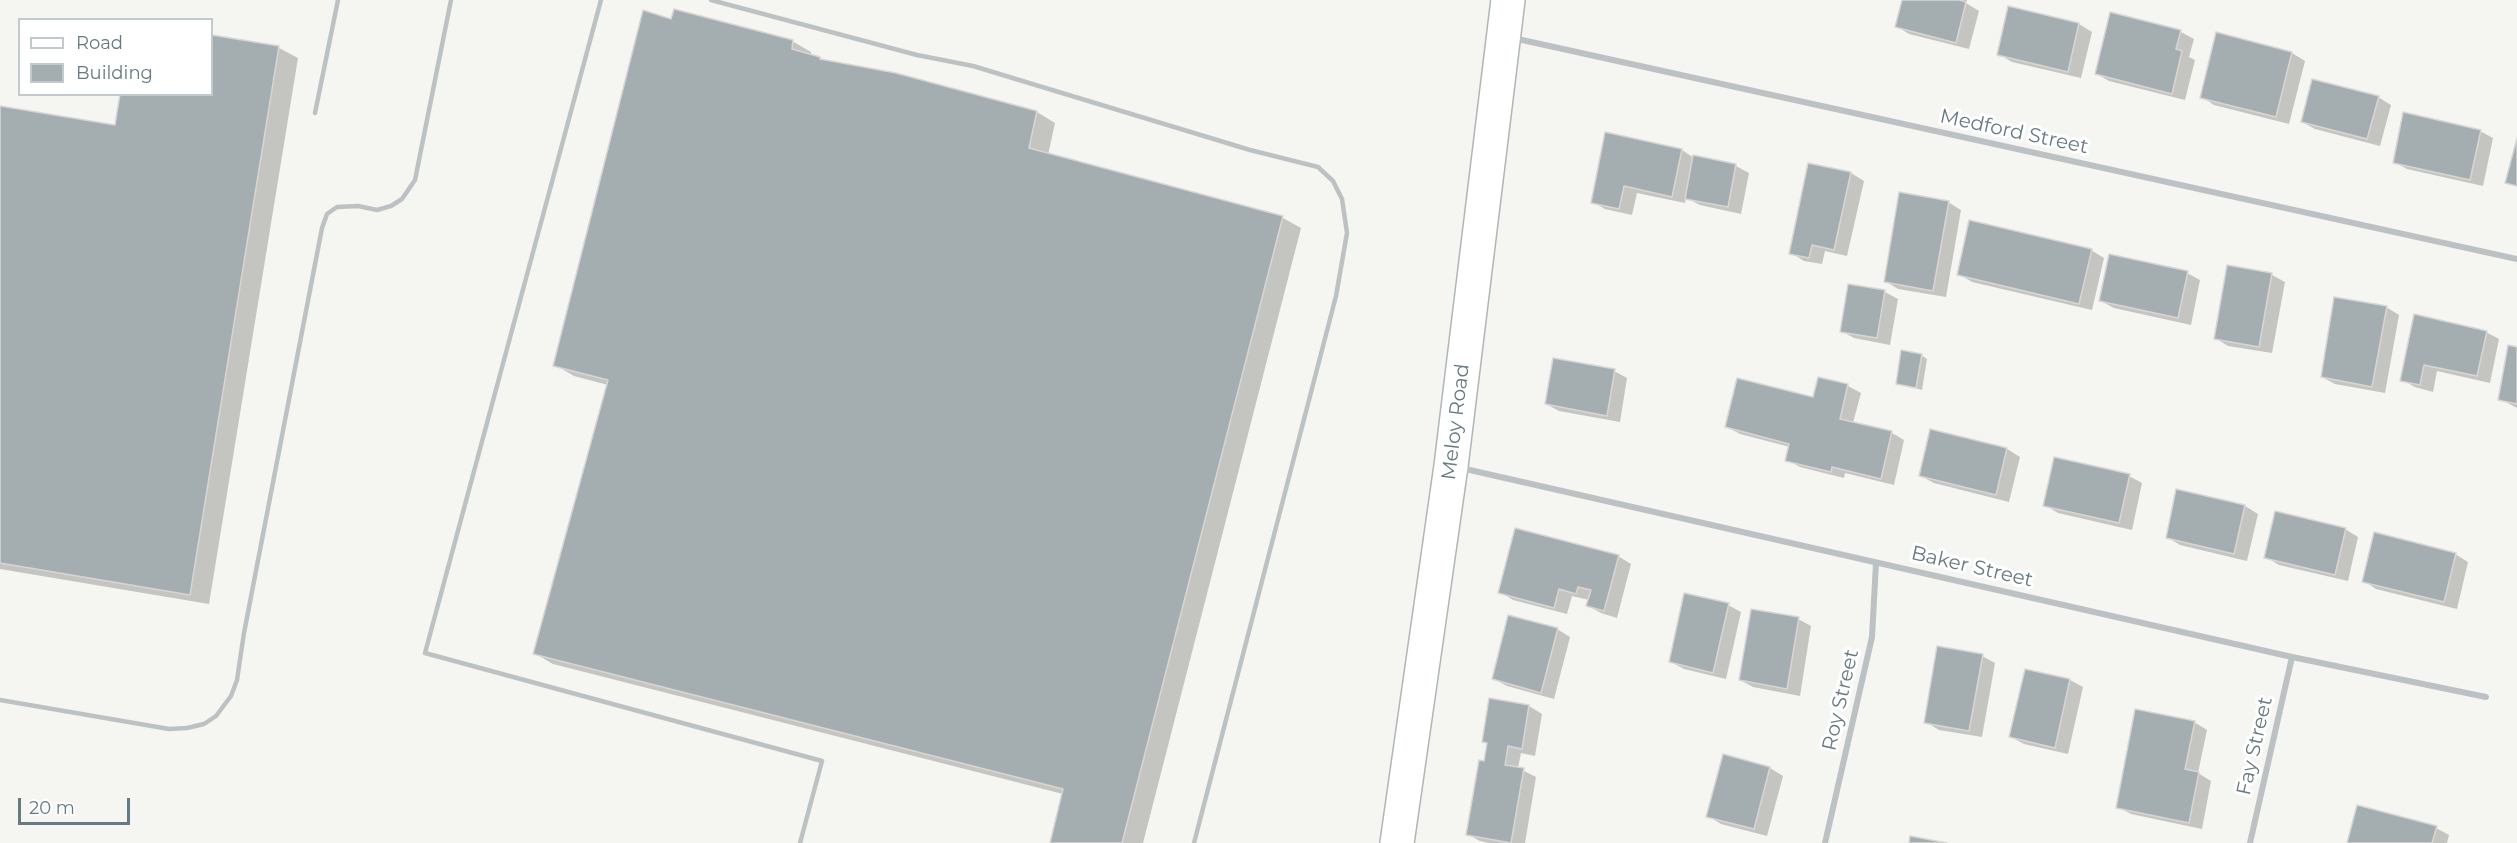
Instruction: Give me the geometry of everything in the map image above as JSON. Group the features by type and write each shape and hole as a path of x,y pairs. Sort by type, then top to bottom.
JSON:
{"main road":[{"name":"Meloy Road","path":"1396,833 1451,466 1509,0"}],"street":[{"name":"Medford Street","path":"1504,36 2517,259"},
{"name":"Baker Street","path":"1451,466 2292,657 2486,697"},
{"name":"Roy Street","path":"1826,843 1872,636 1876,562"},
{"name":"Fay Street","path":"2250,843 2292,657"}],"lane":[{"path":"315,113 338,0"},
{"path":"0,700 169,729 204,724 216,716 231,696 237,680 244,633 322,228 327,214 337,207 358,206 377,210 391,206 402,199 415,180 451,0"},
{"path":"601,0 425,653 822,761 800,843"},
{"path":"711,0 916,55 973,66 1205,137 1318,167 1333,181 1342,199 1347,233 1336,296 1194,843"}],"building":[{"path":"1902,0 1966,2 1956,43 1895,27"},
{"path":"2008,6 2079,23 2068,72 1997,55"},
{"path":"674,9 793,40 792,49 820,57 820,59 896,73 1037,111 1029,148 1283,216 1122,843 1050,843 1063,789 533,654 608,380 553,366 643,10 671,19"},
{"path":"2110,12 2181,30 2176,49 2182,51 2172,94 2095,74"},
{"path":"2216,32 2292,52 2276,117 2200,98"},
{"path":"213,35 279,46 190,595 0,563 0,106 115,125 120,96 213,96"},
{"path":"2312,79 2379,96 2367,139 2301,122"},
{"path":"2403,112 2481,130 2470,180 2393,163"},
{"path":"1605,132 1682,149 1672,197 1624,186 1619,209 1591,203"},
{"path":"2517,138 2517,186 2505,183"},
{"path":"1693,155 1736,164 1728,207 1685,199"},
{"path":"1808,163 1851,172 1834,250 1812,245 1809,258 1789,254"},
{"path":"1899,192 1949,201 1933,291 1884,282"},
{"path":"1969,220 2092,249 2079,304 1957,275"},
{"path":"2109,254 2188,271 2178,318 2099,301"},
{"path":"2227,265 2272,273 2259,347 2214,339"},
{"path":"1848,284 1885,290 1877,338 1840,332"},
{"path":"2334,297 2387,306 2372,387 2321,377"},
{"path":"2414,314 2487,331 2477,376 2424,365 2420,385 2400,381"},
{"path":"2508,345 2517,347 2517,404 2498,400"},
{"path":"1901,350 1922,354 1916,388 1896,384"},
{"path":"1553,358 1615,369 1607,416 1545,404"},
{"path":"1818,377 1848,384 1840,419 1892,431 1881,479 1832,467 1831,472 1785,461 1789,444 1725,427 1737,378 1813,397"},
{"path":"1930,429 2007,448 1996,495 1919,476"},
{"path":"2054,457 2130,474 2119,523 2043,506"},
{"path":"2176,489 2245,505 2234,554 2166,538"},
{"path":"2275,511 2346,528 2335,575 2264,558"},
{"path":"1515,528 1619,555 1604,611 1586,606 1591,590 1578,587 1576,594 1559,589 1554,608 1498,593"},
{"path":"2374,532 2456,553 2444,602 2362,582"},
{"path":"1684,593 1729,603 1713,673 1669,662"},
{"path":"1751,609 1799,617 1787,689 1739,680"},
{"path":"1508,615 1558,628 1541,693 1492,679"},
{"path":"1937,646 1983,654 1969,731 1924,723"},
{"path":"2025,669 2070,679 2055,748 2009,737"},
{"path":"1489,698 1529,705 1522,749 1508,746 1505,765 1524,768 1511,843 1466,835 1479,760 1484,761 1487,743 1482,742"},
{"path":"2135,709 2195,721 2185,769 2199,772 2189,823 2116,808"},
{"path":"1723,754 1770,767 1754,829 1706,817"},
{"path":"2357,805 2437,826 2432,843 2347,843"},
{"path":"1910,836 1947,843 1909,843"}]}
